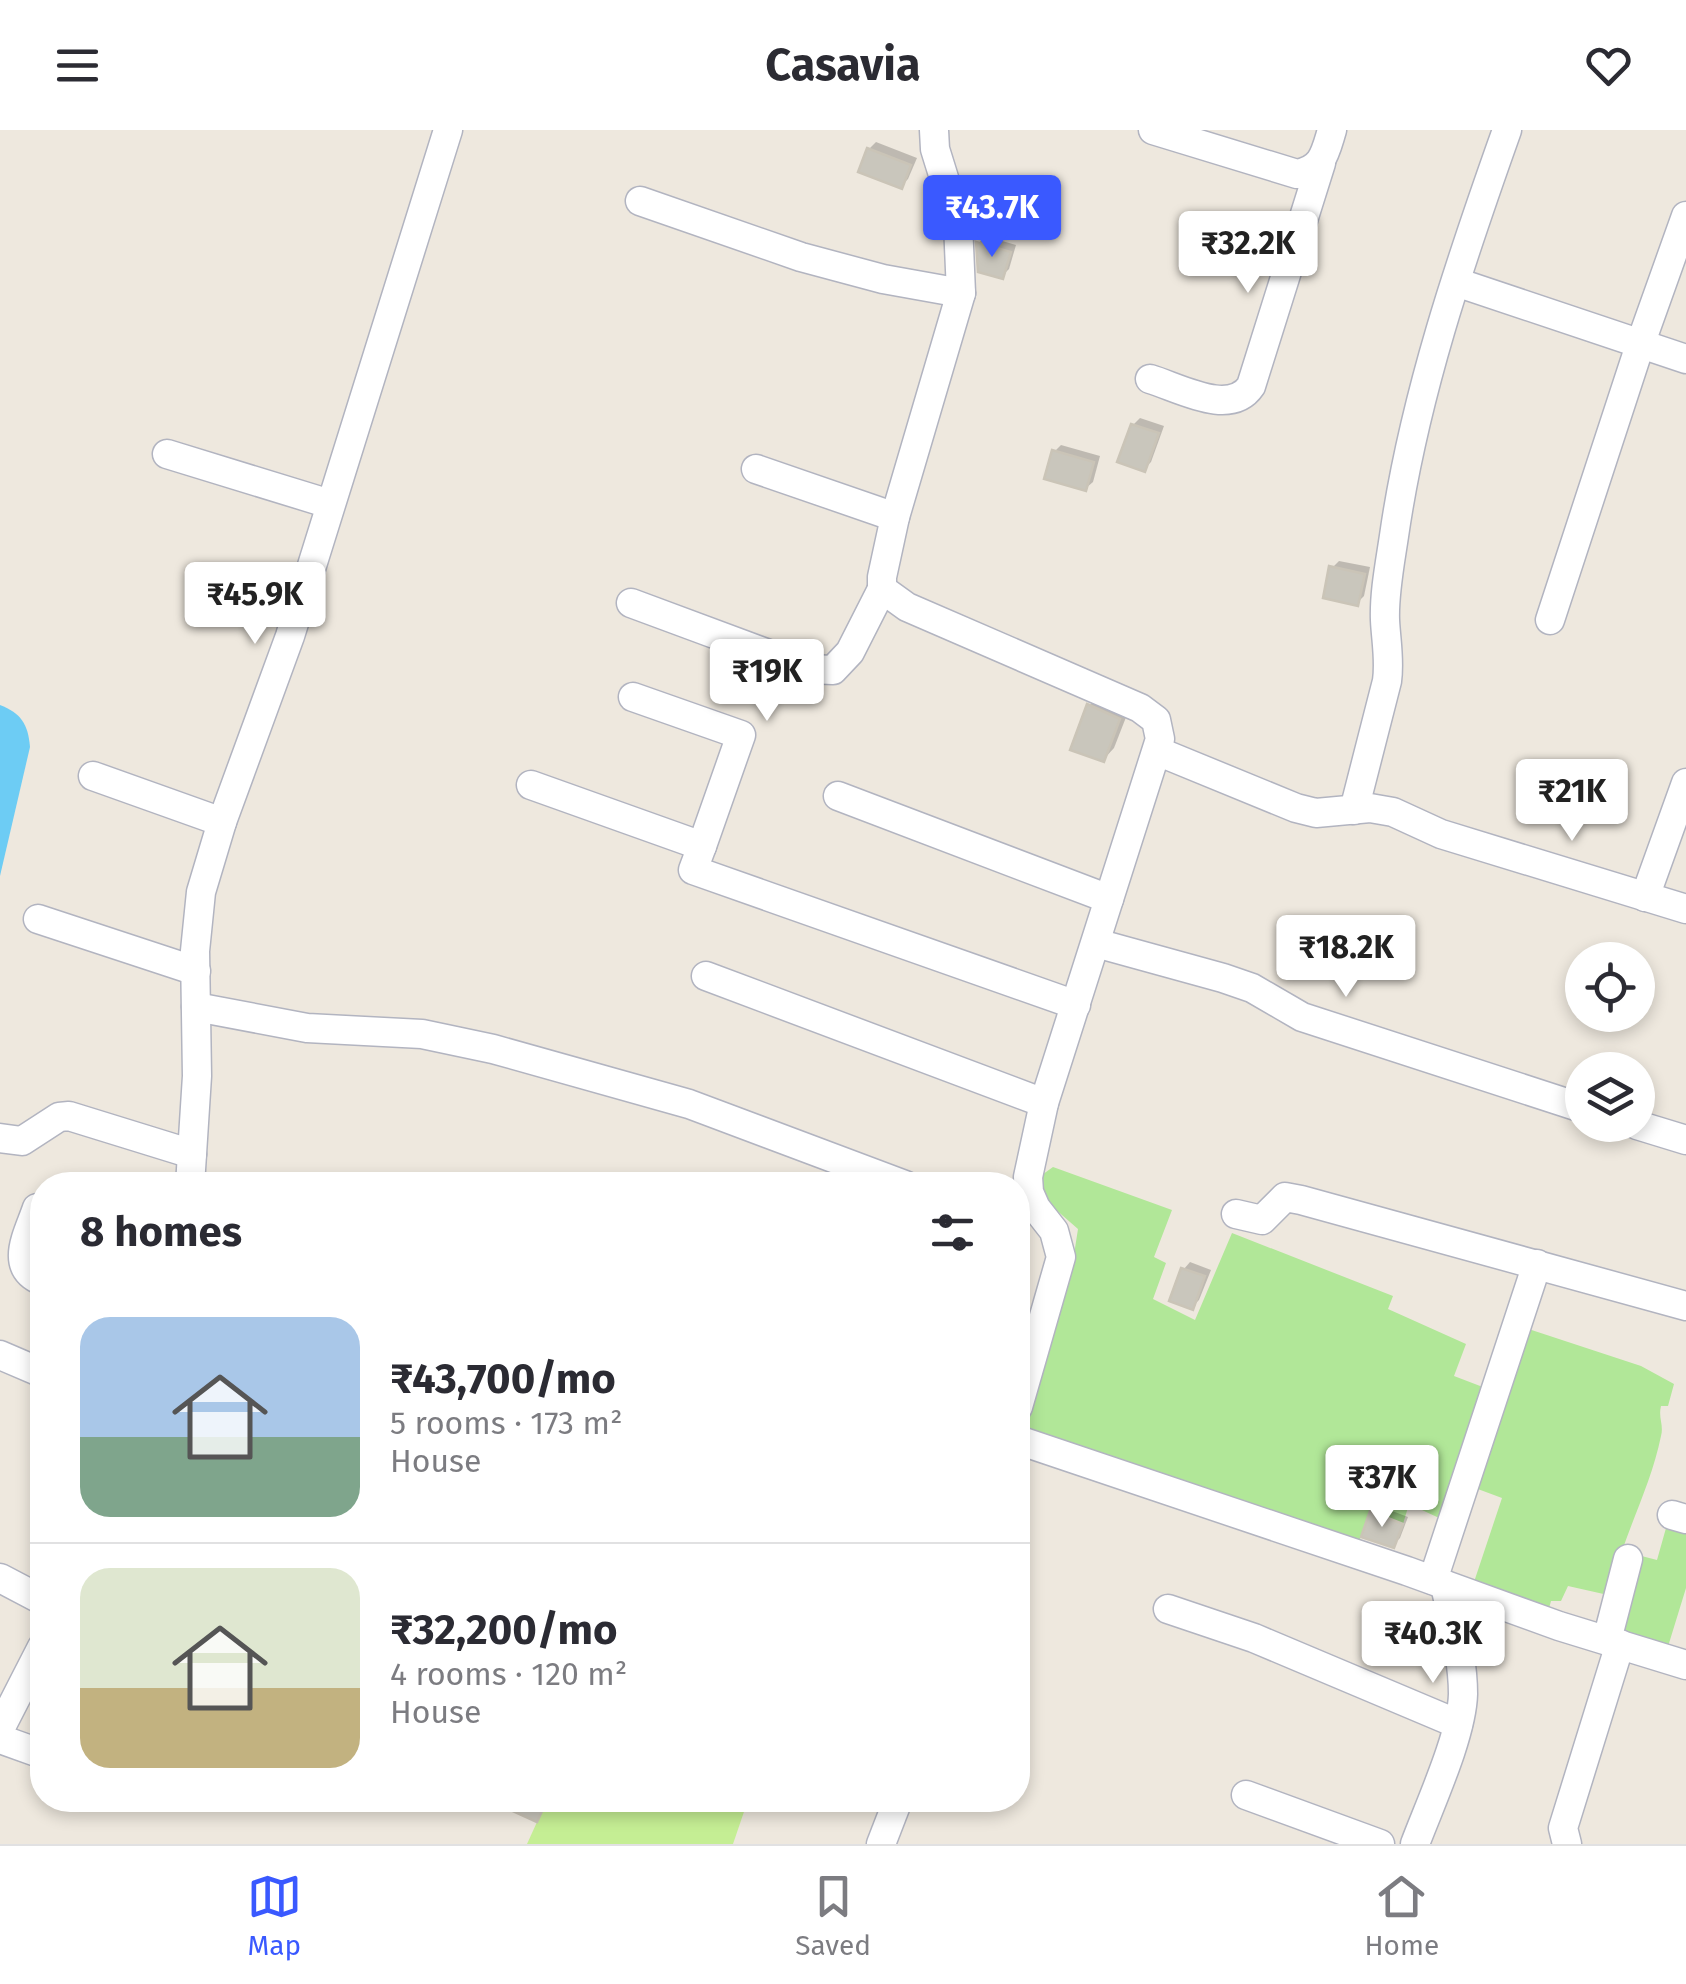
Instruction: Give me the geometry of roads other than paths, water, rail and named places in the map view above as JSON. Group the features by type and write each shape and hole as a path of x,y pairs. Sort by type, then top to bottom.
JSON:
{"street":[{"path":"191,1172 197,1076 200,892 290,636 448,130"},
{"path":"631,603 809,669 833,670 850,652 882,589 895,517 961,293 958,222 935,149 934,130"},
{"path":"1153,130 1297,174 1312,171 1321,163"},
{"path":"1150,378 1222,401 1236,401 1245,395 1332,130"},
{"path":"1354,810 1388,681 1390,659 1385,616 1398,515 1420,401 1506,130"},
{"path":"640,201 801,257 883,279 961,293"},
{"path":"1550,620 1686,216"},
{"path":"1456,282 1686,359"},
{"path":"167,454 330,504"},
{"path":"756,469 895,517"},
{"path":"882,589 907,607 1140,708 1159,727 1157,751 1044,1103 1030,1172"},
{"path":"633,697 741,735 693,870 1076,1005"},
{"path":"1157,751 1296,808 1316,813 1393,812 1441,834 1686,910"},
{"path":"93,776 222,822"},
{"path":"1645,897 1680,819 1686,782"},
{"path":"531,785 702,846"},
{"path":"838,796 1110,899"},
{"path":"38,919 196,972"},
{"path":"1096,942 1224,978 1252,988 1302,1016 1565,1102"},
{"path":"706,976 1044,1103"},
{"path":"196,1008 308,1028 422,1034 493,1048 690,1104 870,1172"},
{"path":"0,1138 22,1141 59,1117 68,1116 192,1154"},
{"path":"1655,1131 1686,1140"},
{"path":"1236,1214 1262,1220 1285,1197 1301,1200 1686,1306"},
{"path":"1030,1213 1054,1231 1062,1257 1030,1366"},
{"path":"30,1229 21,1255 30,1276"},
{"path":"1415,1844 1458,1724 1463,1699 1462,1674 1439,1583 1538,1264"},
{"path":"0,1355 30,1368"},
{"path":"1030,1444 1558,1626 1686,1664"},
{"path":"1567,1844 1563,1828 1614,1642 1628,1559"},
{"path":"0,1578 30,1594"},
{"path":"1168,1609 1254,1638 1458,1724"},
{"path":"0,1728 30,1671"},
{"path":"0,1739 30,1750"},
{"path":"1246,1794 1380,1844"},
{"path":"881,1844 893,1812"}],"water":[{"path":"0,705 22,720 30,747 0,876"}]}
